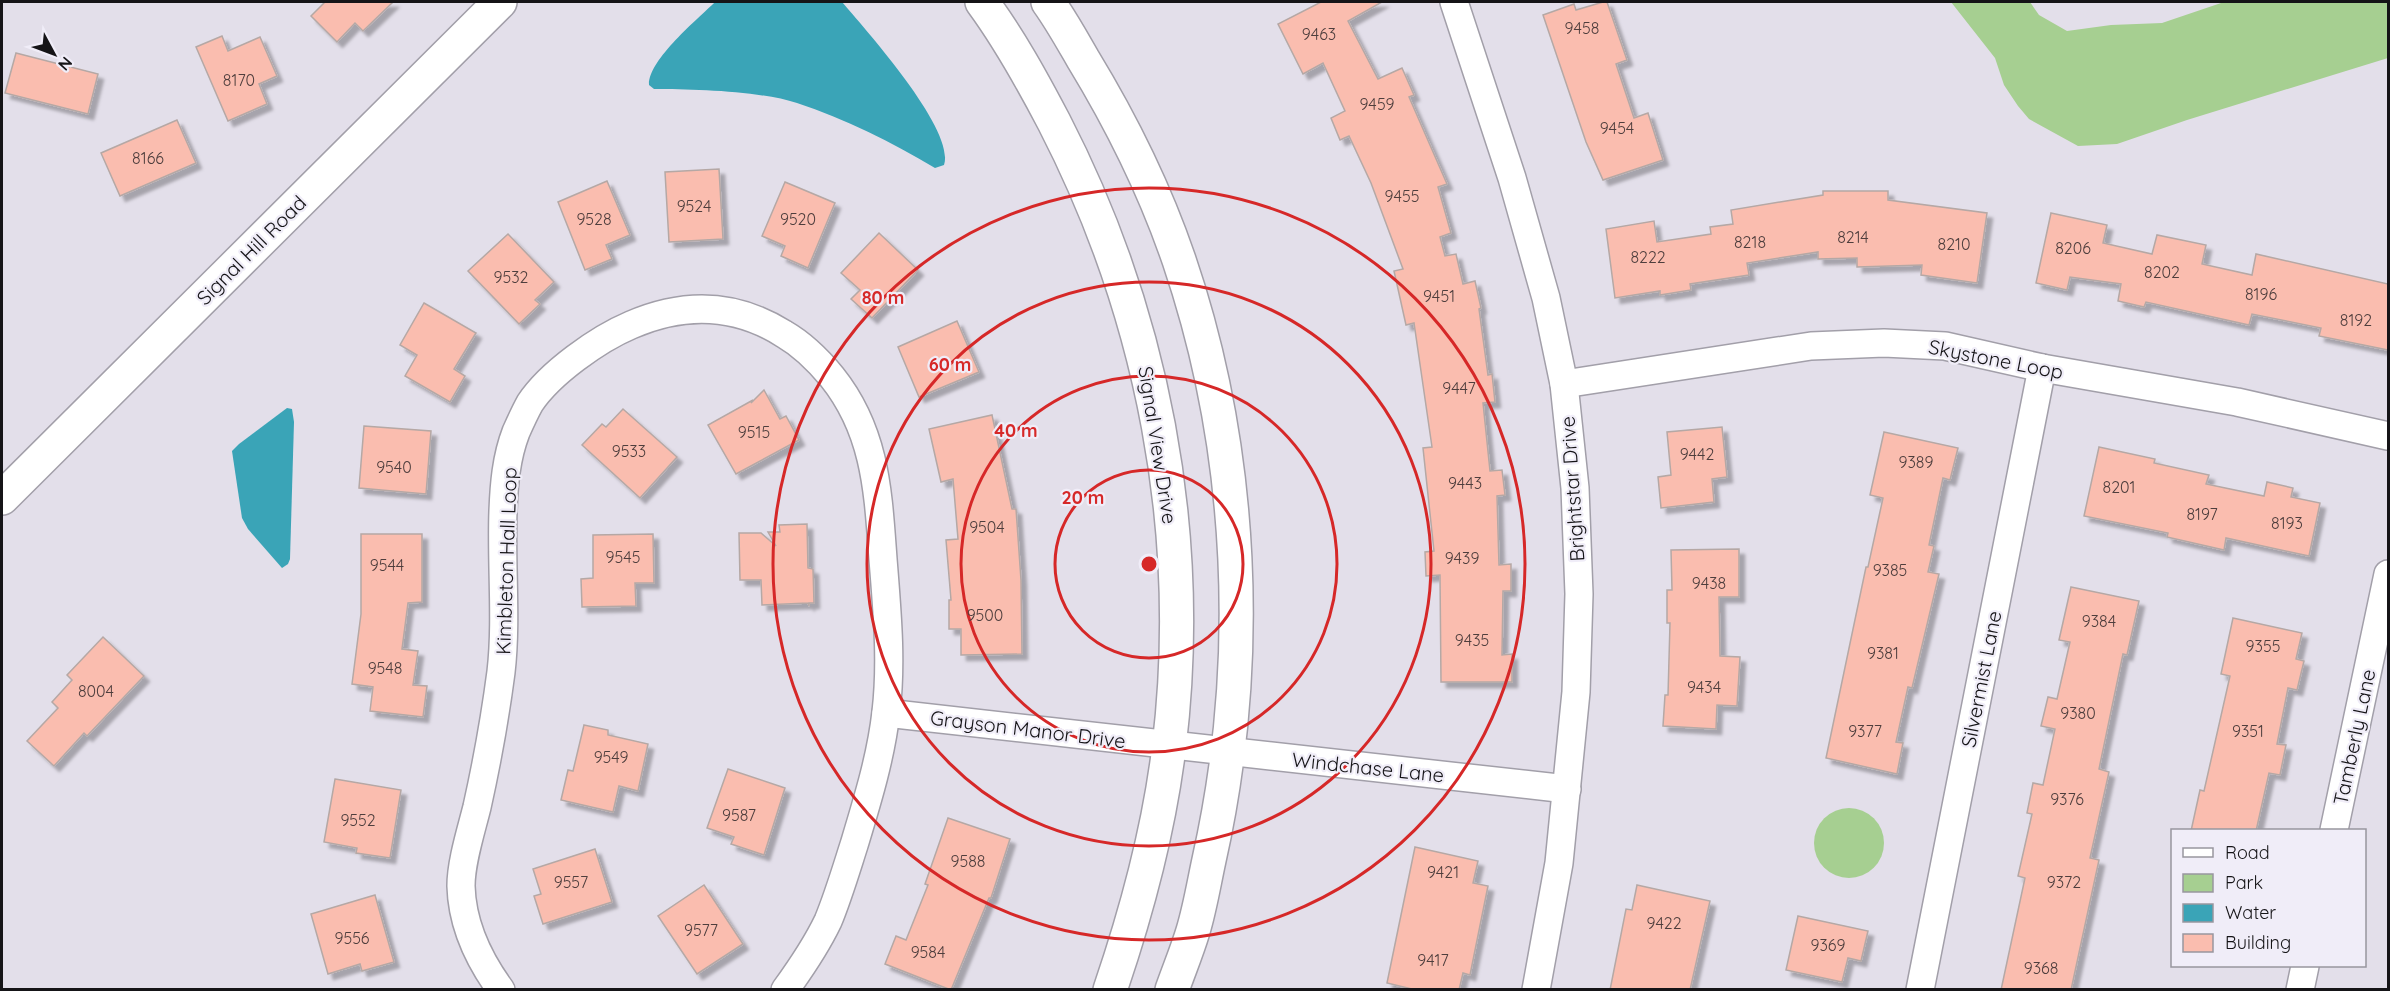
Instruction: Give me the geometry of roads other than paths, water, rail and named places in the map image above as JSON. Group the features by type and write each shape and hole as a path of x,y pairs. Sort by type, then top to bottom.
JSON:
{"main road":[{"name":"Signal Hill Road","path":"2,498 500,2"},
{"name":"Signal View Drive","path":"982,2 1026,68 1073,159 1105,233 1130,305 1154,396 1169,488 1176,580 1175,673 1169,746 1150,854 1126,943 1110,990"},
{"path":"1048,2 1115,111 1149,185 1179,260 1205,352 1224,445 1233,520 1236,604 1228,752 1220,811 1193,930 1172,990"}],"street":[{"name":"Brightstar Drive","path":"1454,2 1512,178 1546,298 1564,384 1575,488 1579,594 1576,692 1559,863 1536,990"},
{"name":"Kimbleton Hall Loop","path":"501,990 476,948 465,916 461,884 494,730 504,652 502,559 505,476 515,435 530,404 550,380 582,355 621,329 655,314 693,308 725,310 767,323 799,343 823,366 844,393 860,421 873,462 880,515 889,645 886,713 869,797 828,921 807,960 785,990"},
{"name":"Skystone Loop","path":"1564,384 1811,346 1884,343 1945,346 2042,368 2238,402 2388,436"},
{"name":"Silvermist Lane","path":"1920,990 2042,368"},
{"name":"Tamberly Lane","path":"2334,829 2388,574"},
{"name":"Grayson Manor Drive","path":"886,713 1169,746"},
{"name":"Windchase Lane","path":"1169,746 1567,789"},
{"path":"2300,990 2305,967"}],"water":[{"path":"715,2 842,2 888,56 923,105 944,149 944,165 935,168 885,140 850,124 815,109 782,99 727,92 654,89 649,85 656,64 675,40"},
{"path":"287,408 292,409 294,422 290,559 288,564 282,568 248,529 242,518 232,451"}]}
